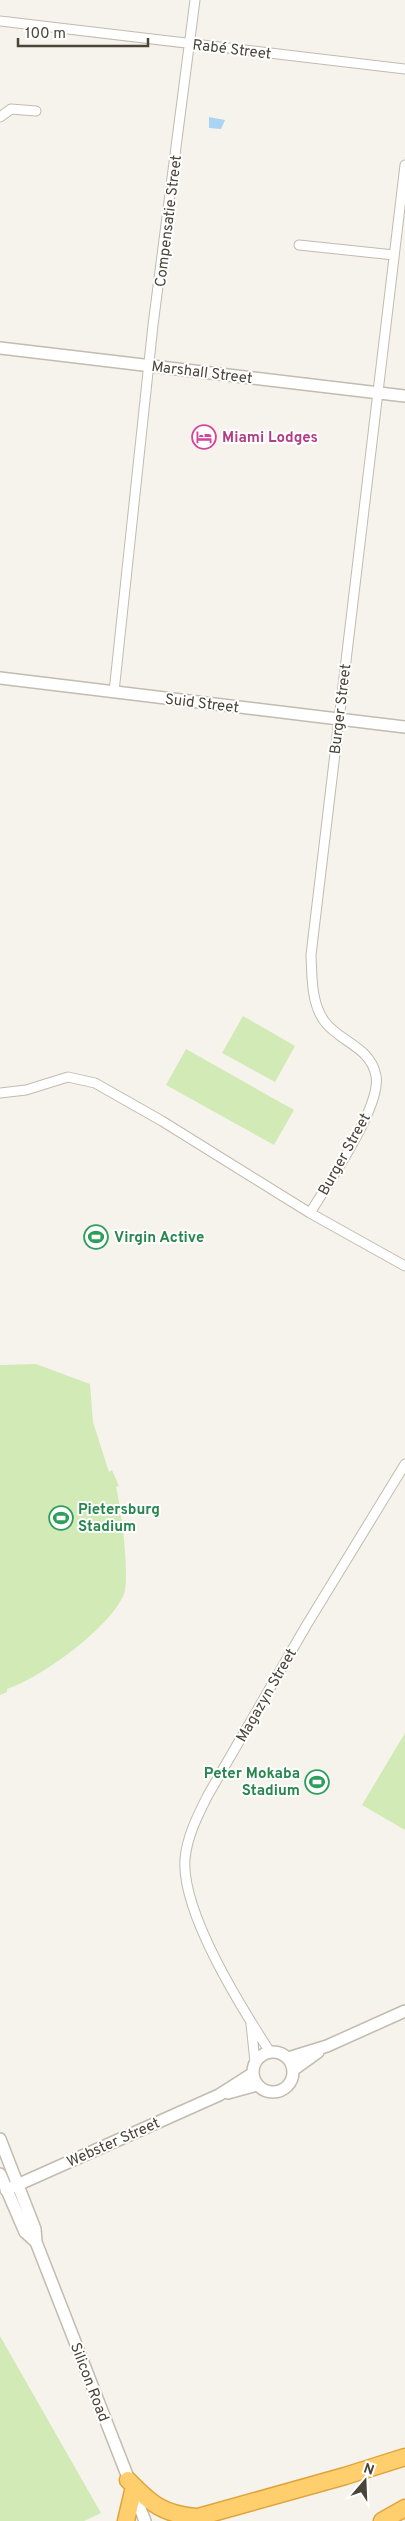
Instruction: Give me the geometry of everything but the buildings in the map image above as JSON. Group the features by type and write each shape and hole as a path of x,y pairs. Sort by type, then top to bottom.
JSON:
{"highway":[{"path":"131,2486 160,2509 190,2519 345,2476 405,2457"},
{"path":"126,2521 131,2486"},
{"path":"382,2521 405,2508"}],"street":[{"name":"Compensatie Street","path":"114,692 149,366 195,0"},
{"name":"Rabé Street","path":"0,21 405,70"},
{"path":"0,117 11,108 36,111"},
{"name":"Burger Street","path":"310,1213 367,1116 377,1077 366,1055 325,1023 317,1008 311,955 405,171"},
{"path":"298,245 394,255"},
{"name":"Marshall Street","path":"0,348 405,396"},
{"name":"Suid Street","path":"0,678 405,727"},
{"path":"0,1093 26,1090 68,1077 95,1083 162,1121 310,1213 405,1266"},
{"name":"Magazyn Street","path":"270,2052 250,2021 193,1912 185,1860 188,1843 195,1821 208,1795 306,1626 405,1464"},
{"path":"288,2058 328,2046 405,2011"},
{"name":"Magazyn Street","path":"250,2021 255,2062"},
{"path":"293,2070 328,2046"},
{"path":"270,2052 283,2054 288,2058 293,2070 290,2082 281,2090 268,2092 257,2086 252,2074 255,2062 259,2057 270,2052"},
{"name":"Webster Street","path":"6,2190 219,2095 252,2074"},
{"name":"Webster Street","path":"219,2095 257,2086"},
{"name":"Silicon Road","path":"0,2139 35,2229 36,2242 145,2521"},
{"name":"Silicon Road","path":"0,2174 25,2232 36,2242"}],"green space":[{"path":"243,1016 295,1046 275,1082 222,1053"},
{"path":"186,1049 294,1110 274,1145 166,1085"},
{"name":"Pietersburg Stadium","path":"36,1364 90,1384 93,1422 109,1472 112,1470 119,1486 116,1487 124,1541 126,1585 124,1594 116,1607 105,1622 90,1636 55,1663 38,1674 7,1689 7,1692 0,1695 0,1365"},
{"path":"405,1733 405,1830 362,1805"},
{"path":"0,2336 101,2513 84,2521 0,2521"}],"water":[{"path":"209,117 225,120 221,129 209,128"}],"place":[{"name":"Miami Lodges","path":"204,437"},
{"name":"Virgin Active","path":"96,1237"},
{"name":"Pietersburg Stadium","path":"61,1518"},
{"name":"Peter Mokaba Stadium","path":"317,1782"}]}
